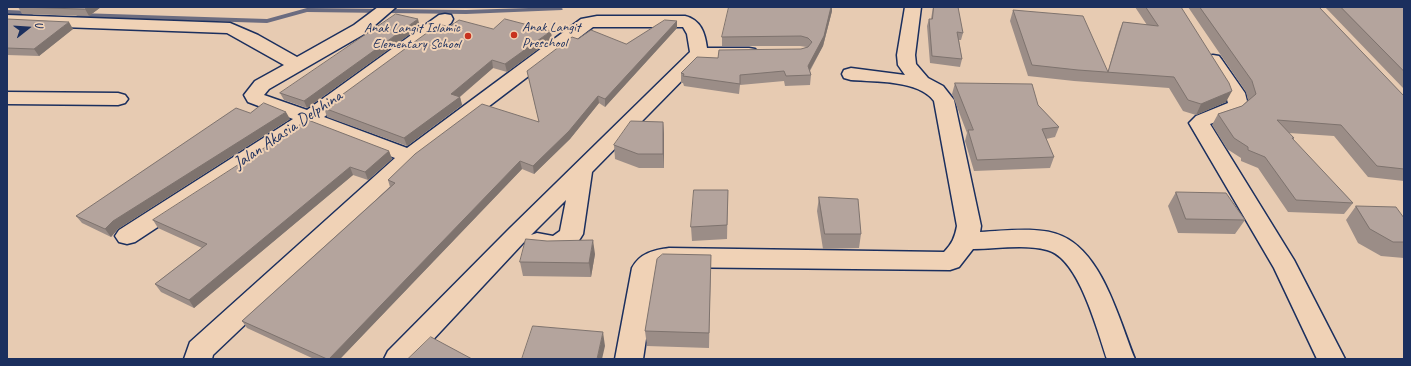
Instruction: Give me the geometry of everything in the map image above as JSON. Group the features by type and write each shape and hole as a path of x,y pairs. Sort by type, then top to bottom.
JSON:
{"street":[{"path":"388,7 360,29 259,88 256,91 255,98 410,156"},
{"path":"913,7 906,55 907,65 921,82"},
{"name":"Jalan Akasia Delphina","path":"127,236 309,118 445,19"},
{"path":"7,20 230,28 298,65"},
{"path":"198,359 200,350 410,156 587,23 597,21 685,21 692,24 696,30 699,53"},
{"path":"1201,40 1235,94 1238,100 1238,105 1232,110 1202,120 1199,123 1285,266 1331,359"},
{"path":"398,359 517,235 699,53 769,53"},
{"path":"629,359 644,268 656,259 669,257 950,261 962,249 967,241 969,226 944,100 936,90 921,82 851,74"},
{"path":"7,98 118,99"},
{"path":"517,235 548,245 559,245 566,240 571,234 582,170"},
{"path":"967,241 1030,239 1054,242 1076,257 1091,280 1121,359"}],"building":[{"path":"20,7 88,7 85,9"},
{"path":"729,7 831,7 824,36 808,66 811,75 786,76 784,71 740,75 740,84 683,76 684,74 681,73 697,57 718,58 719,50 801,49 808,47 812,42 808,38 801,36 722,37"},
{"path":"934,7 958,7 963,33 957,32 962,59 932,56 929,19 932,19"},
{"path":"1146,7 1181,7 1229,83 1232,91 1201,104 1188,100 1174,77 1078,70 1032,65 1013,10 1083,16 1108,72 1123,22 1158,26"},
{"path":"1200,7 1319,7 1404,96 1404,169 1377,166 1341,125 1277,120 1353,203 1296,200 1265,157 1248,150 1248,147 1234,138 1218,114 1242,106 1256,94 1252,81"},
{"path":"1341,7 1404,7 1404,71"},
{"path":"396,14 418,19 304,101 280,93"},
{"path":"7,19 69,22 34,49 7,48"},
{"path":"505,19 551,31 505,64 492,60 451,94 460,97 404,138 324,108 439,24 449,27 459,20 493,29"},
{"path":"665,20 677,21 605,99 598,96 569,131 533,166 520,161 329,359 242,321 395,183 388,180 415,154 482,104 539,122 527,71 572,37 578,39 591,30 626,44"},
{"path":"955,83 1032,84 1038,105 1059,127 1042,129 1054,157 977,160 968,130 973,130"},
{"path":"264,103 286,112 113,221 105,229 76,216 236,108 250,113"},
{"path":"308,120 389,151 365,172 350,167 189,300 155,284 207,244 153,220"},
{"path":"631,121 663,122 663,154 638,154 614,145"},
{"path":"694,190 728,190 727,225 691,227"},
{"path":"1176,192 1226,193 1245,220 1186,219"},
{"path":"819,197 858,199 861,234 825,234"},
{"path":"1356,206 1396,207 1404,218 1404,242 1393,242 1370,229"},
{"path":"526,239 547,241 593,240 589,263 520,262"},
{"path":"663,254 711,255 709,333 645,331 657,259"},
{"path":"533,326 603,332 597,359 522,359"},
{"path":"431,337 472,359 408,359"}],"waterway":[{"path":"79,15 267,21 307,10 466,12 560,9"},
{"path":"7,12 32,13"}],"place":[{"name":"Anak Langit Preschool","path":"514,35"},
{"name":"Anak Langit Islamic Elementary School","path":"468,36"}]}
